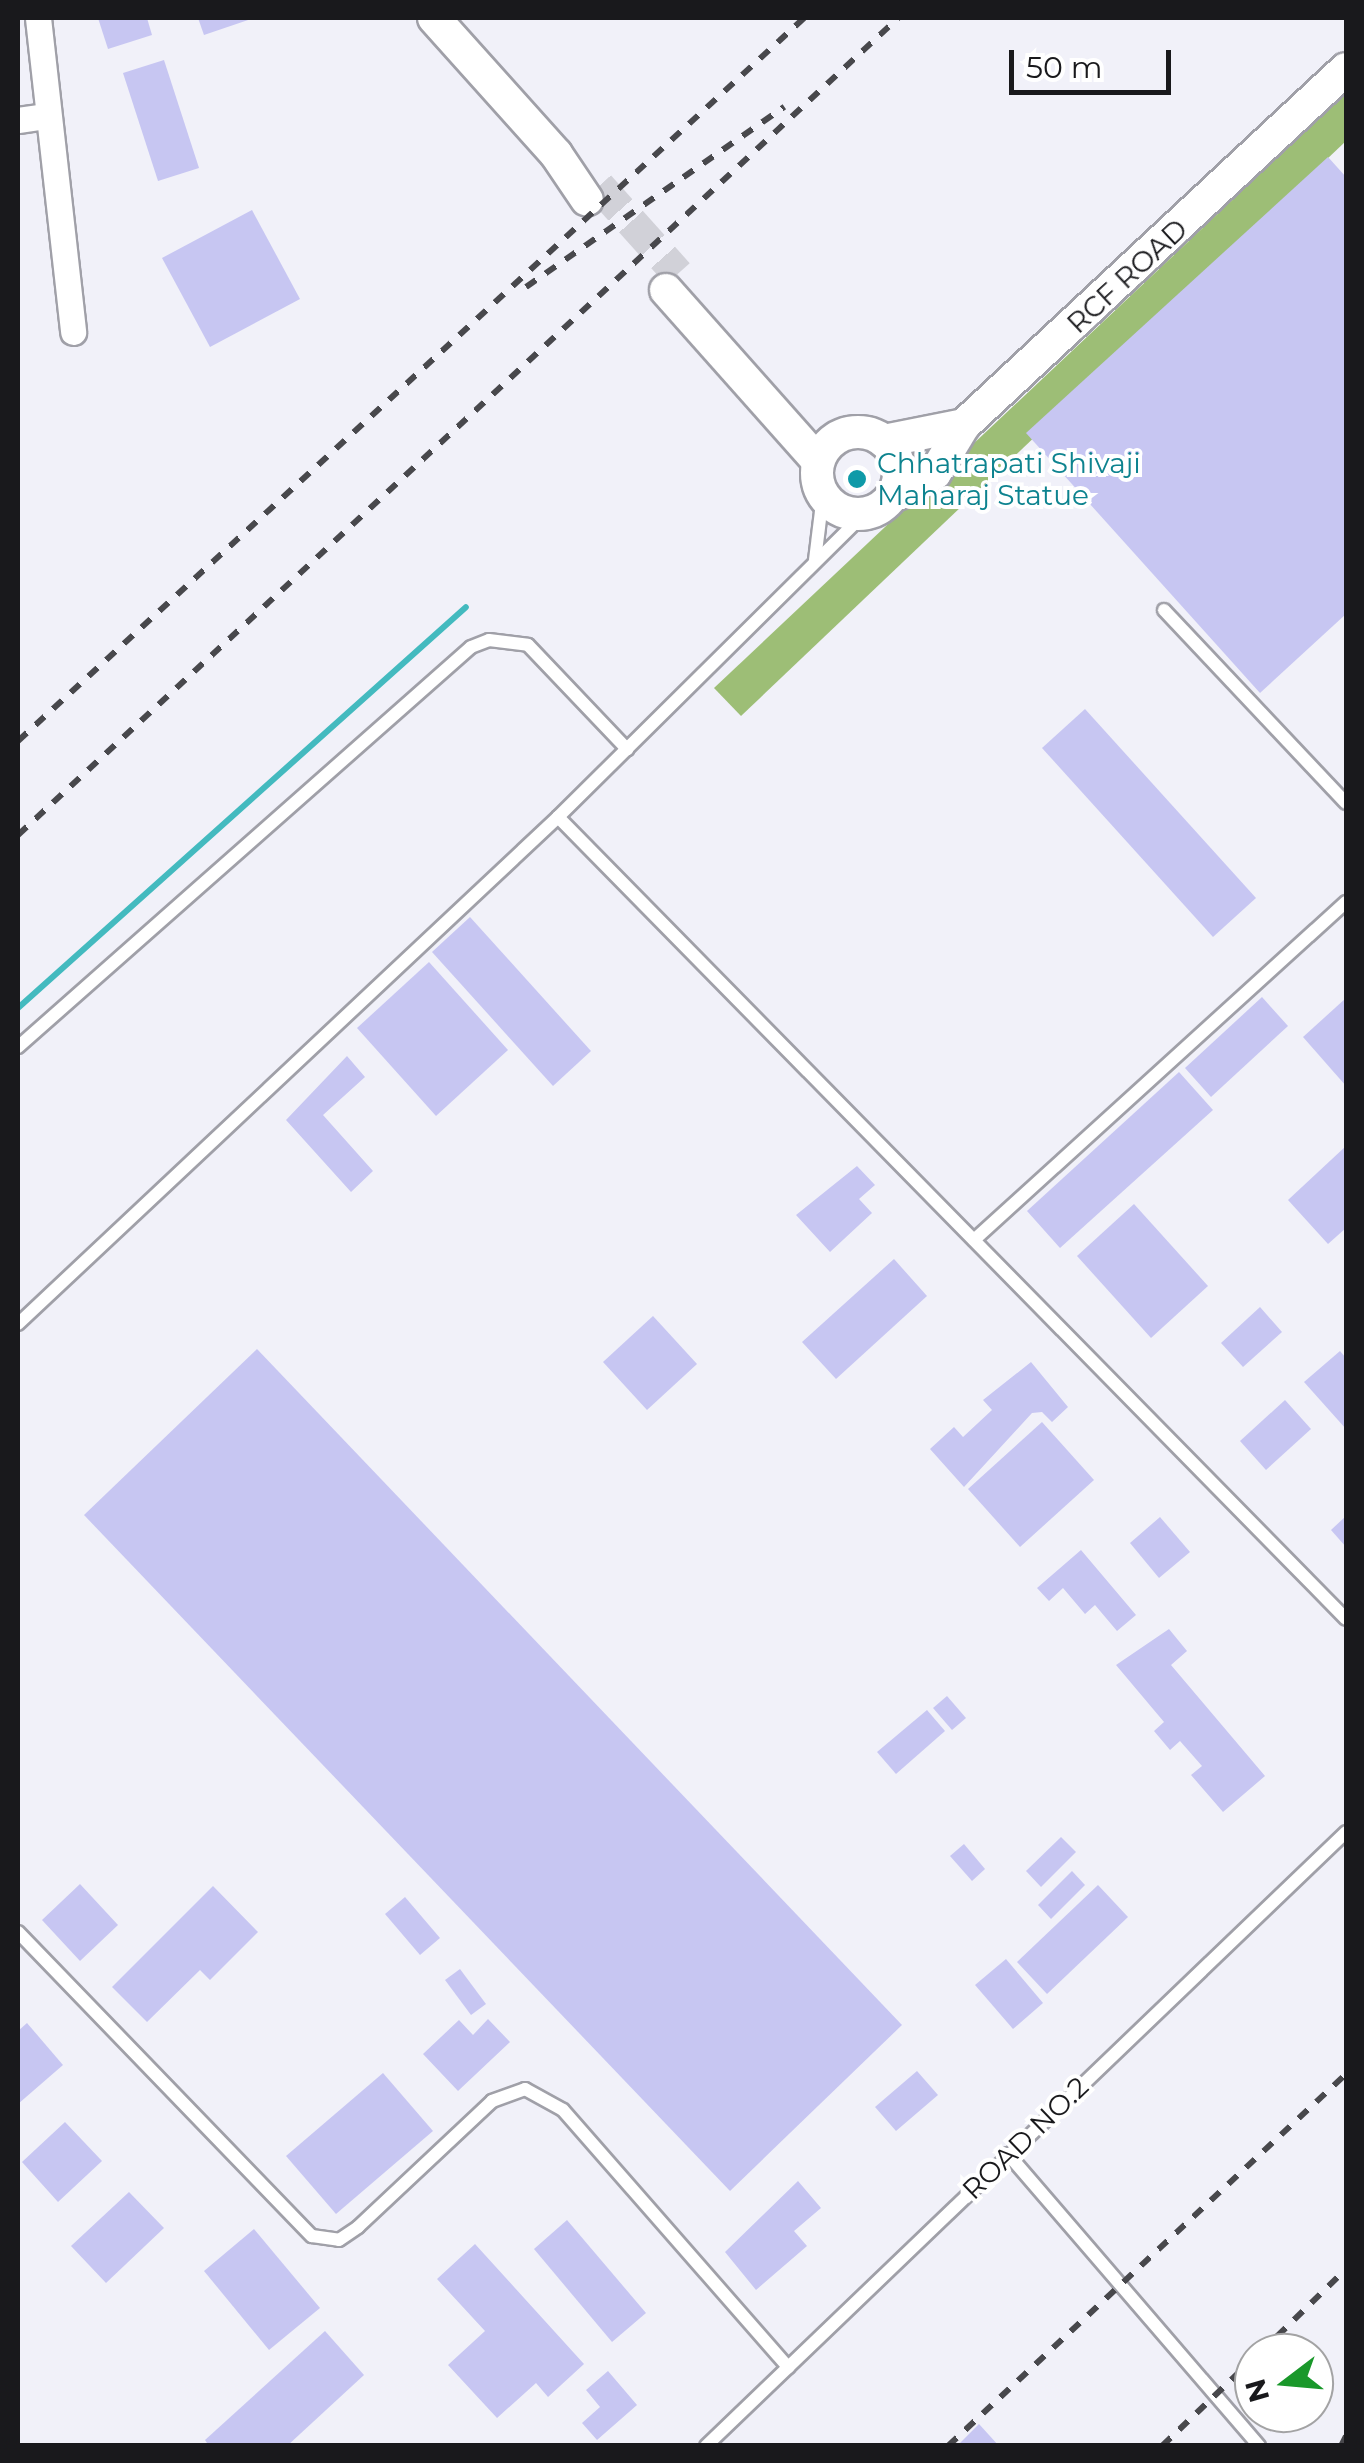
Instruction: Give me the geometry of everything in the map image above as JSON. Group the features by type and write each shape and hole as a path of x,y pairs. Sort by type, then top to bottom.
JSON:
{"street":[{"path":"38,18 44,116 73,332"},
{"path":"434,18 593,193"},
{"name":"RCF ROAD","path":"900,492 935,473 964,425 1346,68"},
{"path":"18,120 44,116"},
{"path":"672,282 824,451 823,495 841,510 864,514 900,492 897,460 884,441 863,431 824,451"},
{"path":"884,441 964,425"}],"lane":[{"path":"814,562 823,495"},
{"path":"18,1324 558,817 864,514"},
{"path":"1164,610 1346,803"},
{"path":"18,1047 470,647 488,640 528,645 626,748"},
{"path":"558,817 1346,1619"},
{"path":"974,1240 1346,902"},
{"name":"ROAD NO.2","path":"706,2446 1346,1832"},
{"path":"18,1932 312,2236 338,2240 348,2234 492,2101 525,2089 562,2110 788,2367"},
{"path":"1008,2154 1260,2446"}],"green space":[{"path":"1346,93 1346,141 741,716 714,688"}],"building":[{"path":"98,18 147,18 152,35 108,49"},
{"path":"198,18 254,18 204,35"},
{"path":"164,60 199,168 158,181 123,73"},
{"path":"1328,157 1346,177 1346,614 1260,693 1026,433"},
{"path":"252,210 300,299 210,347 162,258"},
{"path":"1085,709 1256,898 1213,937 1042,748"},
{"path":"470,917 591,1051 553,1086 432,952"},
{"path":"429,962 508,1050 436,1116 357,1028"},
{"path":"1262,997 1288,1026 1211,1097 1185,1068"},
{"path":"1346,998 1346,1086 1303,1037"},
{"path":"347,1056 365,1077 323,1115 373,1171 351,1192 286,1120"},
{"path":"1179,1072 1213,1110 1060,1248 1027,1211"},
{"path":"1346,1146 1346,1228 1328,1244 1288,1200"},
{"path":"857,1166 875,1185 859,1199 872,1213 830,1252 796,1215"},
{"path":"1134,1204 1208,1286 1151,1338 1077,1256"},
{"path":"894,1259 927,1296 836,1379 802,1342"},
{"path":"1260,1307 1282,1332 1243,1367 1221,1343"},
{"path":"653,1316 697,1364 647,1410 603,1362"},
{"path":"257,1349 902,2025 730,2191 84,1515"},
{"path":"1340,1351 1346,1358 1346,1429 1304,1382"},
{"path":"1031,1362 1068,1407 1052,1422 1042,1412 1032,1413 964,1487 930,1449 954,1427 963,1437 992,1410 983,1400"},
{"path":"1285,1400 1311,1429 1266,1470 1240,1441"},
{"path":"1042,1422 1094,1480 1020,1547 968,1489"},
{"path":"1346,1516 1346,1547 1331,1530"},
{"path":"1160,1517 1190,1552 1159,1578 1130,1543"},
{"path":"1081,1550 1136,1615 1117,1631 1095,1605 1085,1614 1063,1588 1049,1601 1037,1588"},
{"path":"1169,1629 1187,1651 1171,1665 1265,1776 1223,1812 1191,1775 1202,1766 1180,1741 1170,1750 1154,1731 1164,1722 1116,1665"},
{"path":"947,1696 966,1718 952,1730 933,1708"},
{"path":"927,1710 945,1731 896,1774 877,1752"},
{"path":"1061,1837 1076,1852 1041,1887 1026,1871"},
{"path":"964,1844 985,1869 972,1881 950,1856"},
{"path":"1072,1871 1085,1885 1051,1919 1038,1905"},
{"path":"80,1884 118,1925 80,1961 42,1920"},
{"path":"1098,1885 1128,1917 1047,1994 1017,1962"},
{"path":"213,1886 258,1932 210,1980 200,1970 147,2022 112,1987"},
{"path":"405,1897 440,1938 420,1955 385,1914"},
{"path":"1006,1959 1043,2003 1013,2029 975,1985"},
{"path":"460,1969 486,2004 471,2015 445,1980"},
{"path":"488,2019 510,2042 458,2091 423,2054 459,2020 473,2035"},
{"path":"27,2023 63,2065 18,2104 18,2031"},
{"path":"917,2071 938,2095 896,2131 875,2107"},
{"path":"383,2073 433,2131 336,2214 286,2156"},
{"path":"65,2122 102,2161 58,2202 22,2162"},
{"path":"798,2181 821,2208 794,2231 807,2246 756,2290 725,2252"},
{"path":"129,2192 164,2228 106,2283 71,2246"},
{"path":"567,2220 646,2313 612,2342 534,2249"},
{"path":"254,2229 320,2308 269,2350 204,2271"},
{"path":"475,2244 584,2364 548,2397 536,2383 497,2418 448,2365 485,2331 437,2279"},
{"path":"325,2331 364,2375 287,2446 209,2446 205,2440"},
{"path":"608,2371 637,2405 597,2440 582,2423 600,2407 586,2390"},
{"path":"979,2424 999,2446 957,2446"}],"waterway":[{"path":"18,1008 466,607"}],"tunnel":[{"path":"599,186 678,274"}],"railway":[{"path":"18,741 804,18"},
{"path":"18,835 898,18"},
{"path":"526,287 784,107"},
{"path":"948,2446 1346,2074"},
{"path":"1280,2333 1346,2269"},
{"path":"1162,2446 1234,2377"},
{"path":"1341,2446 1346,2436"}],"place":[{"name":"Chhatrapati Shivaji Maharaj Statue","path":"857,479"}]}
